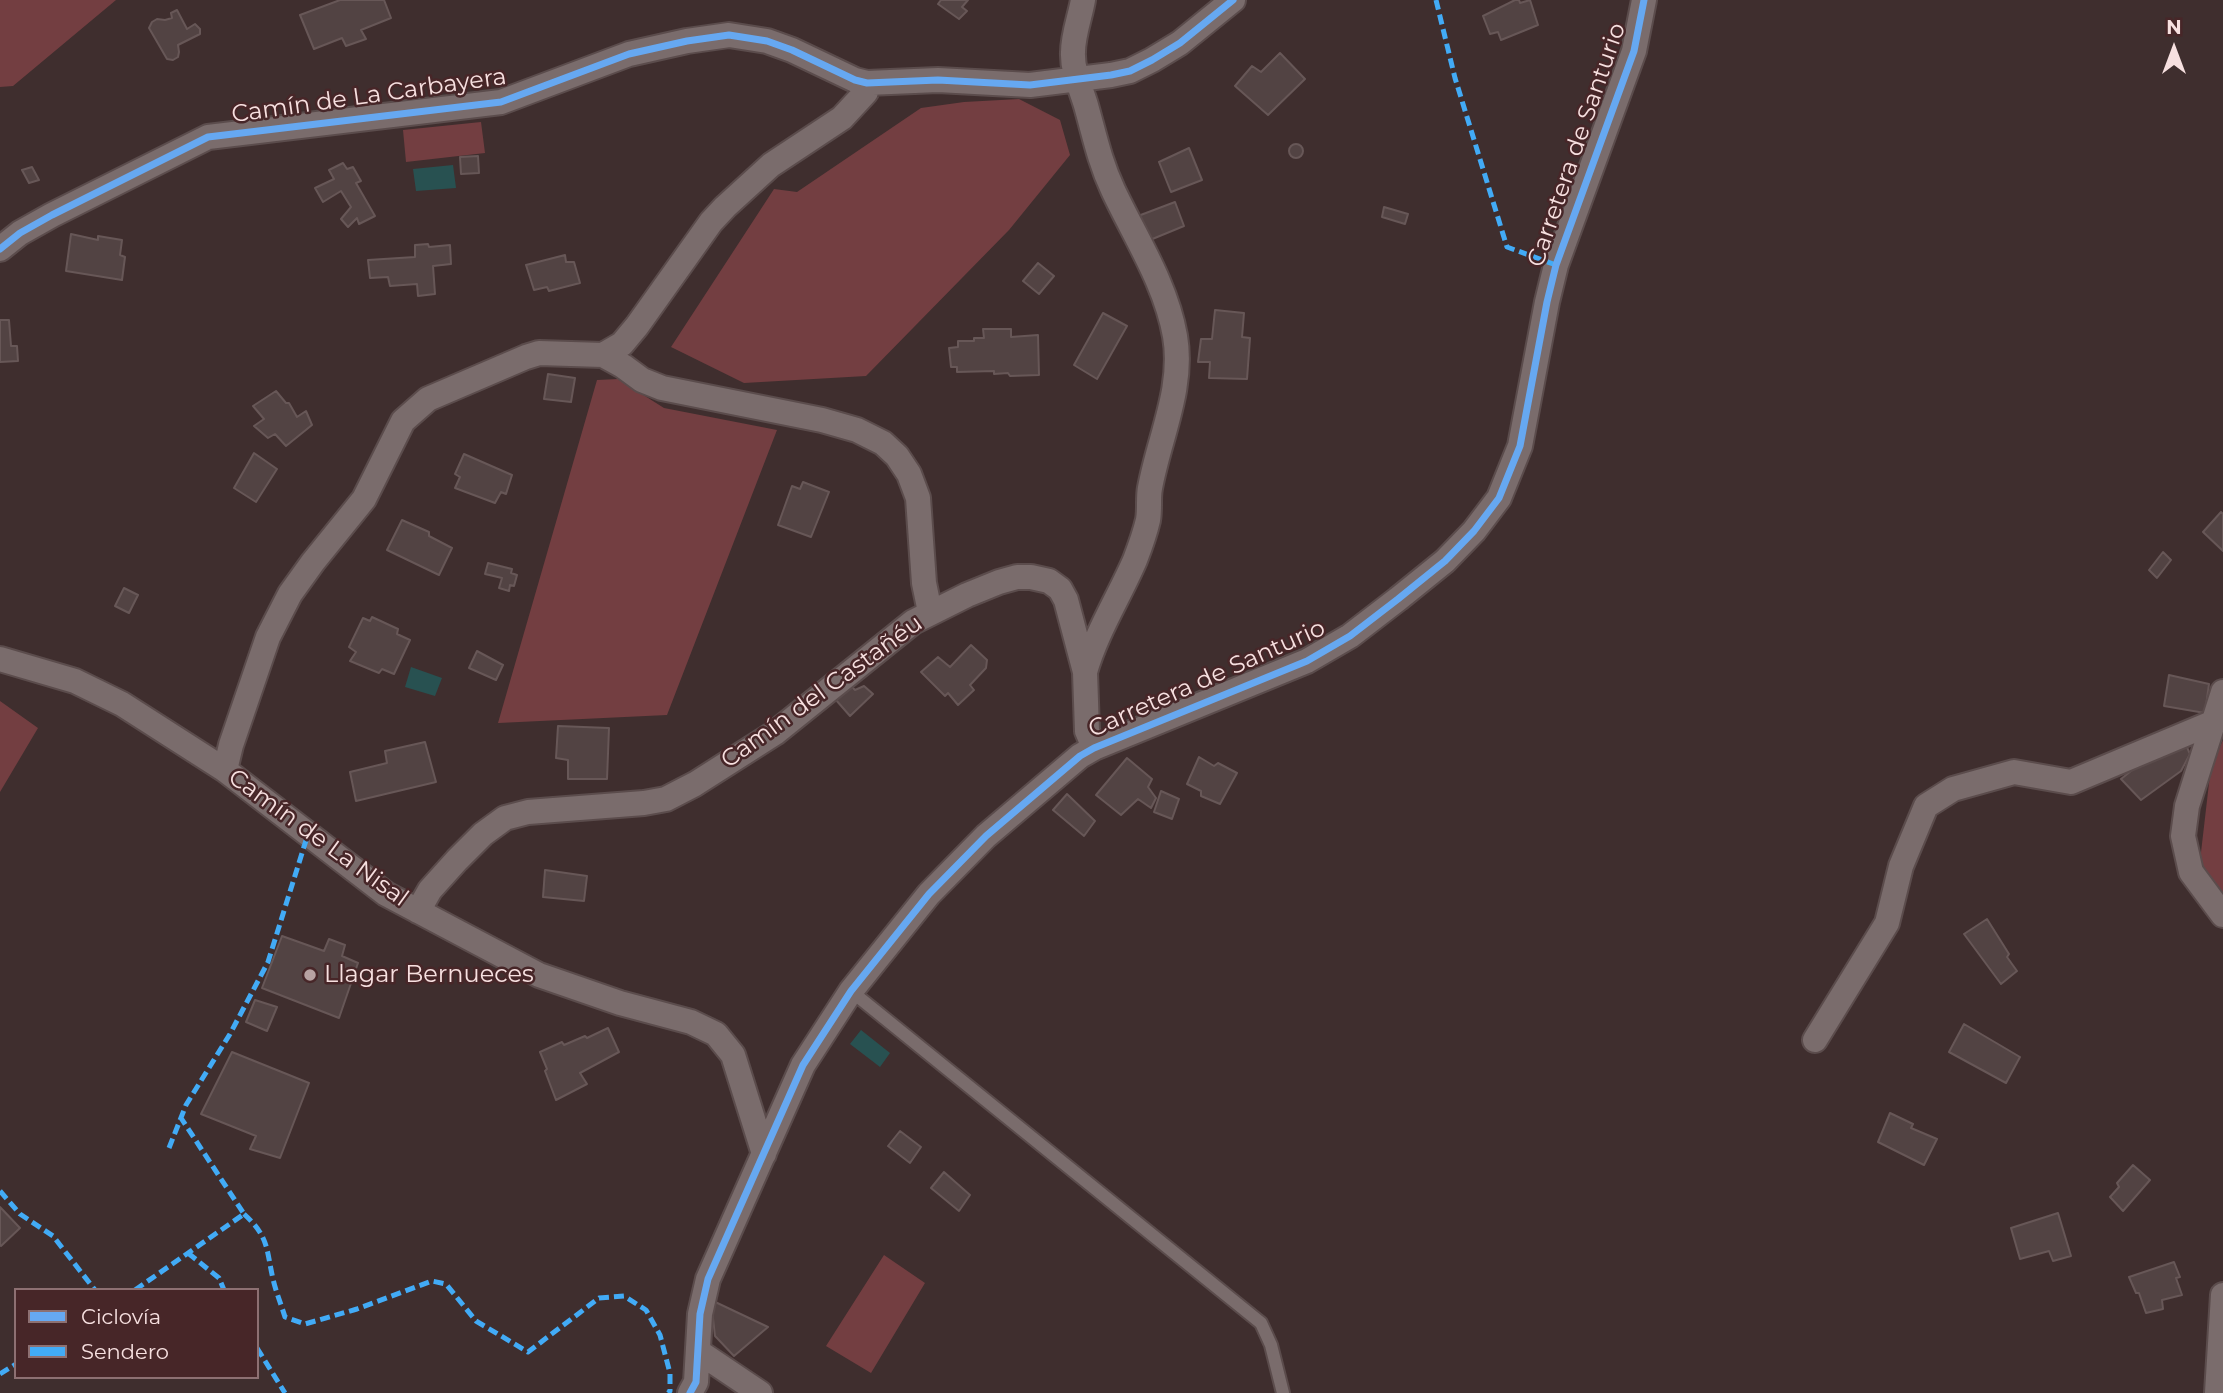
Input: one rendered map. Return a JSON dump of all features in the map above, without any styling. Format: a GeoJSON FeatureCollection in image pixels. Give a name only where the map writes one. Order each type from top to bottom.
{"type":"FeatureCollection","features":[{"type":"Feature","properties":{"kind":"street"},"geometry":{"type":"LineString","coordinates":[[1083,0],[1072,50],[1077,79],[1087,108],[1097,154],[1152,268],[1168,311],[1175,338],[1176,367],[1169,418],[1149,491],[1148,518],[1143,536],[1135,559],[1090,654],[1085,672]]}},
{"type":"Feature","properties":{"kind":"street","name":"Camín de La Carbayera"},"geometry":{"type":"LineString","coordinates":[[0,249],[20,233],[52,215],[208,137],[501,103],[629,54],[687,41],[729,36],[767,41],[867,83],[938,80],[1030,85],[1077,79],[1130,71],[1152,60],[1180,43],[1233,0]]}},
{"type":"Feature","properties":{"kind":"street","name":"Carretera de Santurio"},"geometry":{"type":"LineString","coordinates":[[690,1393],[696,1382],[700,1314],[708,1279],[803,1065],[851,991],[929,894],[986,836],[1080,756],[1307,661],[1350,636],[1444,561],[1474,531],[1499,498],[1520,446],[1556,265],[1634,51],[1644,0]]}},
{"type":"Feature","properties":{"kind":"street"},"geometry":{"type":"LineString","coordinates":[[603,355],[622,344],[637,326],[711,222],[725,207],[771,165],[842,118],[866,92],[867,83]]}},
{"type":"Feature","properties":{"kind":"street"},"geometry":{"type":"LineString","coordinates":[[225,770],[268,637],[290,594],[364,499],[402,421],[428,399],[539,353],[603,355],[642,380],[662,388],[822,421],[857,430],[883,443],[897,456],[909,474],[918,498],[925,592],[930,612]]}},
{"type":"Feature","properties":{"kind":"street","name":"Camín del Castañéu"},"geometry":{"type":"LineString","coordinates":[[418,911],[430,890],[457,860],[483,834],[505,818],[528,812],[666,799],[695,784],[775,733],[914,622],[930,612],[999,582],[1031,577],[1049,581],[1060,589],[1066,600],[1085,672],[1087,731],[1094,748]]}},
{"type":"Feature","properties":{"kind":"street","name":"Camín de La Nisal"},"geometry":{"type":"LineString","coordinates":[[0,659],[75,681],[110,698],[225,770],[386,894],[539,975],[620,1003],[691,1022],[716,1034],[733,1055],[764,1154]]}},
{"type":"Feature","properties":{"kind":"street"},"geometry":{"type":"LineString","coordinates":[[2223,692],[2187,806],[2183,836],[2191,872],[2223,915]]}},
{"type":"Feature","properties":{"kind":"street"},"geometry":{"type":"LineString","coordinates":[[1815,1040],[1887,923],[1901,866],[1926,806],[1953,789],[2014,772],[2071,782],[2214,722]]}},
{"type":"Feature","properties":{"kind":"street"},"geometry":{"type":"LineString","coordinates":[[2217,1393],[2223,1295]]}},
{"type":"Feature","properties":{"kind":"street"},"geometry":{"type":"LineString","coordinates":[[699,1352],[760,1393]]}},
{"type":"Feature","properties":{"kind":"lane"},"geometry":{"type":"LineString","coordinates":[[851,991],[1261,1322],[1271,1345],[1283,1393]]}},
{"type":"Feature","properties":{"kind":"shaded area"},"geometry":{"type":"Polygon","coordinates":[[[0,0],[116,0],[13,86],[0,87],[0,0]]]}},
{"type":"Feature","properties":{"kind":"shaded area"},"geometry":{"type":"Polygon","coordinates":[[[1019,99],[1060,120],[1070,155],[1009,230],[866,376],[744,383],[671,347],[774,189],[797,192],[921,108],[1019,99]]]}},
{"type":"Feature","properties":{"kind":"shaded area"},"geometry":{"type":"Polygon","coordinates":[[[481,122],[485,153],[406,162],[403,130],[481,122]]]}},
{"type":"Feature","properties":{"kind":"shaded area"},"geometry":{"type":"Polygon","coordinates":[[[618,379],[664,408],[777,430],[667,715],[498,723],[597,380],[618,379]]]}},
{"type":"Feature","properties":{"kind":"shaded area"},"geometry":{"type":"Polygon","coordinates":[[[0,701],[38,728],[0,792],[0,701]]]}},
{"type":"Feature","properties":{"kind":"shaded area"},"geometry":{"type":"Polygon","coordinates":[[[2223,740],[2223,906],[2200,861],[2211,766],[2223,740]]]}},
{"type":"Feature","properties":{"kind":"shaded area"},"geometry":{"type":"Polygon","coordinates":[[[884,1255],[925,1283],[871,1373],[826,1346],[884,1255]]]}},
{"type":"Feature","properties":{"kind":"water"},"geometry":{"type":"Polygon","coordinates":[[[453,165],[456,188],[416,191],[413,169],[453,165]]]}},
{"type":"Feature","properties":{"kind":"water"},"geometry":{"type":"Polygon","coordinates":[[[411,667],[442,678],[435,696],[405,687],[411,667]]]}},
{"type":"Feature","properties":{"kind":"water"},"geometry":{"type":"Polygon","coordinates":[[[861,1030],[890,1053],[880,1067],[850,1044],[861,1030]]]}},
{"type":"Feature","properties":{"kind":"building"},"geometry":{"type":"Polygon","coordinates":[[[340,0],[384,0],[391,18],[361,30],[366,39],[346,46],[342,38],[314,49],[300,15],[340,0]]]}},
{"type":"Feature","properties":{"kind":"building"},"geometry":{"type":"Polygon","coordinates":[[[941,0],[968,0],[962,7],[967,11],[959,19],[938,4],[941,0]]]}},
{"type":"Feature","properties":{"kind":"building"},"geometry":{"type":"Polygon","coordinates":[[[1515,0],[1520,3],[1530,0],[1538,25],[1501,40],[1498,32],[1490,34],[1483,16],[1515,0]]]}},
{"type":"Feature","properties":{"kind":"building"},"geometry":{"type":"Polygon","coordinates":[[[177,10],[187,29],[195,24],[200,29],[200,34],[178,45],[178,57],[173,60],[167,59],[149,28],[157,19],[172,18],[171,13],[177,10]]]}},
{"type":"Feature","properties":{"kind":"building"},"geometry":{"type":"Polygon","coordinates":[[[1280,53],[1305,79],[1268,115],[1235,86],[1252,66],[1261,72],[1280,53]]]}},
{"type":"Feature","properties":{"kind":"building"},"geometry":{"type":"Polygon","coordinates":[[[1296,144],[1301,146],[1301,156],[1296,158],[1291,156],[1289,151],[1291,146],[1296,144]]]}},
{"type":"Feature","properties":{"kind":"building"},"geometry":{"type":"Polygon","coordinates":[[[1189,148],[1202,180],[1171,192],[1159,162],[1189,148]]]}},
{"type":"Feature","properties":{"kind":"building"},"geometry":{"type":"Polygon","coordinates":[[[478,156],[479,173],[461,174],[460,157],[478,156]]]}},
{"type":"Feature","properties":{"kind":"building"},"geometry":{"type":"Polygon","coordinates":[[[343,163],[347,169],[353,167],[361,181],[356,183],[375,216],[359,224],[357,218],[348,227],[341,219],[351,207],[341,191],[323,202],[315,188],[334,179],[329,170],[343,163]]]}},
{"type":"Feature","properties":{"kind":"building"},"geometry":{"type":"Polygon","coordinates":[[[32,167],[39,180],[29,183],[22,170],[32,167]]]}},
{"type":"Feature","properties":{"kind":"building"},"geometry":{"type":"Polygon","coordinates":[[[1175,202],[1184,226],[1150,240],[1138,216],[1175,202]]]}},
{"type":"Feature","properties":{"kind":"building"},"geometry":{"type":"Polygon","coordinates":[[[1384,207],[1408,214],[1405,224],[1382,217],[1384,207]]]}},
{"type":"Feature","properties":{"kind":"building"},"geometry":{"type":"Polygon","coordinates":[[[71,234],[98,240],[98,236],[122,240],[120,255],[125,257],[122,280],[66,271],[71,234]]]}},
{"type":"Feature","properties":{"kind":"building"},"geometry":{"type":"Polygon","coordinates":[[[428,244],[429,247],[450,245],[451,264],[433,266],[435,294],[418,296],[417,284],[390,286],[388,277],[370,278],[368,260],[415,257],[415,245],[428,244]]]}},
{"type":"Feature","properties":{"kind":"building"},"geometry":{"type":"Polygon","coordinates":[[[565,255],[566,262],[574,262],[580,283],[549,291],[547,287],[534,290],[526,265],[565,255]]]}},
{"type":"Feature","properties":{"kind":"building"},"geometry":{"type":"Polygon","coordinates":[[[1038,263],[1054,276],[1039,294],[1023,281],[1038,263]]]}},
{"type":"Feature","properties":{"kind":"building"},"geometry":{"type":"Polygon","coordinates":[[[1215,310],[1244,313],[1242,337],[1250,338],[1247,379],[1209,378],[1210,362],[1198,362],[1201,339],[1212,339],[1215,310]]]}},
{"type":"Feature","properties":{"kind":"building"},"geometry":{"type":"Polygon","coordinates":[[[1103,313],[1127,326],[1097,379],[1074,365],[1103,313]]]}},
{"type":"Feature","properties":{"kind":"building"},"geometry":{"type":"Polygon","coordinates":[[[0,320],[9,320],[11,346],[17,346],[18,361],[0,362],[0,320]]]}},
{"type":"Feature","properties":{"kind":"building"},"geometry":{"type":"Polygon","coordinates":[[[983,329],[1011,329],[1011,337],[1038,335],[1039,375],[1010,376],[1008,373],[994,374],[994,371],[957,372],[957,367],[951,367],[949,348],[958,347],[958,341],[984,338],[983,329]]]}},
{"type":"Feature","properties":{"kind":"building"},"geometry":{"type":"Polygon","coordinates":[[[548,374],[575,378],[571,402],[544,399],[548,374]]]}},
{"type":"Feature","properties":{"kind":"building"},"geometry":{"type":"Polygon","coordinates":[[[276,391],[289,403],[297,417],[306,411],[312,425],[286,446],[275,434],[268,438],[254,426],[264,419],[253,406],[276,391]]]}},
{"type":"Feature","properties":{"kind":"building"},"geometry":{"type":"Polygon","coordinates":[[[254,453],[277,469],[256,502],[234,488],[254,453]]]}},
{"type":"Feature","properties":{"kind":"building"},"geometry":{"type":"Polygon","coordinates":[[[464,454],[512,475],[506,494],[501,492],[495,503],[455,488],[460,477],[455,474],[464,454]]]}},
{"type":"Feature","properties":{"kind":"building"},"geometry":{"type":"Polygon","coordinates":[[[803,482],[829,492],[811,537],[778,525],[792,486],[800,489],[803,482]]]}},
{"type":"Feature","properties":{"kind":"building"},"geometry":{"type":"Polygon","coordinates":[[[2221,512],[2223,514],[2223,551],[2203,532],[2221,512]]]}},
{"type":"Feature","properties":{"kind":"building"},"geometry":{"type":"Polygon","coordinates":[[[402,520],[429,532],[429,536],[452,548],[439,575],[387,550],[402,520]]]}},
{"type":"Feature","properties":{"kind":"building"},"geometry":{"type":"Polygon","coordinates":[[[2163,552],[2171,560],[2157,578],[2149,570],[2163,552]]]}},
{"type":"Feature","properties":{"kind":"building"},"geometry":{"type":"Polygon","coordinates":[[[488,563],[512,569],[511,573],[517,575],[514,586],[510,585],[509,591],[499,588],[502,578],[485,574],[488,563]]]}},
{"type":"Feature","properties":{"kind":"building"},"geometry":{"type":"Polygon","coordinates":[[[124,588],[138,595],[129,613],[115,606],[124,588]]]}},
{"type":"Feature","properties":{"kind":"building"},"geometry":{"type":"Polygon","coordinates":[[[372,617],[398,629],[397,634],[410,640],[394,674],[382,669],[379,673],[350,661],[356,652],[349,647],[363,618],[370,621],[372,617]]]}},
{"type":"Feature","properties":{"kind":"building"},"geometry":{"type":"Polygon","coordinates":[[[971,645],[987,660],[986,668],[970,685],[974,690],[958,705],[948,693],[945,696],[921,672],[938,657],[950,667],[971,645]]]}},
{"type":"Feature","properties":{"kind":"building"},"geometry":{"type":"Polygon","coordinates":[[[477,651],[503,665],[496,680],[469,668],[477,651]]]}},
{"type":"Feature","properties":{"kind":"building"},"geometry":{"type":"Polygon","coordinates":[[[2169,675],[2209,684],[2205,713],[2164,706],[2169,675]]]}},
{"type":"Feature","properties":{"kind":"building"},"geometry":{"type":"Polygon","coordinates":[[[850,685],[855,690],[864,686],[873,694],[850,716],[836,700],[850,685]]]}},
{"type":"Feature","properties":{"kind":"building"},"geometry":{"type":"Polygon","coordinates":[[[558,726],[609,728],[607,779],[568,779],[568,760],[556,758],[558,726]]]}},
{"type":"Feature","properties":{"kind":"building"},"geometry":{"type":"Polygon","coordinates":[[[425,742],[436,782],[356,801],[350,772],[387,763],[385,751],[425,742]]]}},
{"type":"Feature","properties":{"kind":"building"},"geometry":{"type":"Polygon","coordinates":[[[2185,743],[2190,754],[2181,771],[2141,800],[2121,779],[2146,759],[2185,743]]]}},
{"type":"Feature","properties":{"kind":"building"},"geometry":{"type":"Polygon","coordinates":[[[1199,757],[1214,766],[1218,763],[1237,773],[1220,804],[1201,796],[1201,791],[1187,784],[1199,757]]]}},
{"type":"Feature","properties":{"kind":"building"},"geometry":{"type":"Polygon","coordinates":[[[1127,758],[1152,779],[1148,787],[1156,798],[1151,808],[1138,799],[1121,815],[1096,795],[1127,758]]]}},
{"type":"Feature","properties":{"kind":"building"},"geometry":{"type":"Polygon","coordinates":[[[1161,791],[1179,799],[1172,819],[1154,812],[1161,791]]]}},
{"type":"Feature","properties":{"kind":"building"},"geometry":{"type":"Polygon","coordinates":[[[1067,794],[1095,821],[1084,836],[1053,810],[1067,794]]]}},
{"type":"Feature","properties":{"kind":"building"},"geometry":{"type":"Polygon","coordinates":[[[545,870],[587,876],[584,901],[543,897],[545,870]]]}},
{"type":"Feature","properties":{"kind":"building"},"geometry":{"type":"Polygon","coordinates":[[[1987,919],[2017,971],[2001,984],[1964,934],[1987,919]]]}},
{"type":"Feature","properties":{"kind":"building","name":"Llagar Bernueces"},"geometry":{"type":"Polygon","coordinates":[[[282,936],[324,951],[329,939],[345,945],[342,956],[358,963],[339,1018],[262,988],[282,936]]]}},
{"type":"Feature","properties":{"kind":"building"},"geometry":{"type":"Polygon","coordinates":[[[255,1000],[277,1007],[267,1031],[246,1022],[255,1000]]]}},
{"type":"Feature","properties":{"kind":"building"},"geometry":{"type":"Polygon","coordinates":[[[1964,1024],[2020,1057],[2006,1083],[1949,1052],[1964,1024]]]}},
{"type":"Feature","properties":{"kind":"building"},"geometry":{"type":"Polygon","coordinates":[[[608,1028],[619,1052],[580,1073],[587,1084],[556,1100],[540,1052],[562,1042],[564,1045],[585,1036],[587,1038],[608,1028]]]}},
{"type":"Feature","properties":{"kind":"building"},"geometry":{"type":"Polygon","coordinates":[[[232,1052],[309,1083],[280,1158],[250,1149],[256,1136],[201,1114],[232,1052]]]}},
{"type":"Feature","properties":{"kind":"building"},"geometry":{"type":"Polygon","coordinates":[[[1890,1113],[1913,1124],[1911,1128],[1937,1139],[1924,1165],[1878,1142],[1890,1113]]]}},
{"type":"Feature","properties":{"kind":"building"},"geometry":{"type":"Polygon","coordinates":[[[900,1131],[921,1147],[910,1163],[888,1146],[900,1131]]]}},
{"type":"Feature","properties":{"kind":"building"},"geometry":{"type":"Polygon","coordinates":[[[2133,1165],[2150,1180],[2123,1211],[2110,1197],[2119,1187],[2117,1183],[2133,1165]]]}},
{"type":"Feature","properties":{"kind":"building"},"geometry":{"type":"Polygon","coordinates":[[[944,1172],[970,1195],[959,1211],[931,1188],[944,1172]]]}},
{"type":"Feature","properties":{"kind":"building"},"geometry":{"type":"Polygon","coordinates":[[[0,1207],[20,1228],[1,1246],[0,1245],[0,1207]]]}},
{"type":"Feature","properties":{"kind":"building"},"geometry":{"type":"Polygon","coordinates":[[[2058,1213],[2071,1256],[2053,1261],[2049,1251],[2020,1259],[2011,1228],[2058,1213]]]}},
{"type":"Feature","properties":{"kind":"building"},"geometry":{"type":"Polygon","coordinates":[[[2174,1262],[2180,1277],[2176,1278],[2182,1295],[2162,1300],[2163,1309],[2146,1313],[2139,1293],[2136,1293],[2129,1277],[2174,1262]]]}},
{"type":"Feature","properties":{"kind":"building"},"geometry":{"type":"Polygon","coordinates":[[[711,1300],[768,1327],[734,1356],[715,1336],[711,1300]]]}},
{"type":"Feature","properties":{"kind":"marked path"},"geometry":{"type":"LineString","coordinates":[[1436,0],[1455,78],[1507,247],[1556,265]]}},
{"type":"Feature","properties":{"kind":"marked path"},"geometry":{"type":"LineString","coordinates":[[169,1148],[186,1105],[230,1034],[268,962],[308,834]]}},
{"type":"Feature","properties":{"kind":"marked path"},"geometry":{"type":"LineString","coordinates":[[138,1288],[244,1214],[181,1118]]}},
{"type":"Feature","properties":{"kind":"marked path"},"geometry":{"type":"LineString","coordinates":[[0,1191],[20,1214],[53,1236],[93,1288]]}},
{"type":"Feature","properties":{"kind":"marked path"},"geometry":{"type":"LineString","coordinates":[[244,1214],[262,1236],[285,1317],[305,1324],[357,1309],[432,1281],[446,1284],[476,1321],[528,1352],[599,1298],[624,1296],[646,1310],[660,1335],[670,1373],[668,1393]]}},
{"type":"Feature","properties":{"kind":"marked path"},"geometry":{"type":"LineString","coordinates":[[188,1253],[219,1278],[223,1288]]}},
{"type":"Feature","properties":{"kind":"marked path"},"geometry":{"type":"LineString","coordinates":[[259,1351],[285,1393]]}},
{"type":"Feature","properties":{"kind":"marked path"},"geometry":{"type":"LineString","coordinates":[[0,1374],[14,1365]]}},
{"type":"Feature","properties":{"kind":"cycle path"},"geometry":{"type":"LineString","coordinates":[[0,249],[20,233],[52,215],[208,137],[501,102],[629,54],[729,35],[767,41],[867,83],[938,80],[1030,85],[1111,75],[1130,71],[1180,43],[1233,0]]}},
{"type":"Feature","properties":{"kind":"cycle path"},"geometry":{"type":"LineString","coordinates":[[690,1393],[696,1382],[700,1314],[708,1279],[803,1065],[851,991],[929,894],[986,836],[1080,756],[1307,661],[1350,636],[1445,561],[1474,531],[1499,498],[1520,446],[1556,265],[1634,51],[1644,0]]}},
{"type":"Feature","properties":{"kind":"place","name":"Llagar Bernueces"},"geometry":{"type":"Point","coordinates":[310,975]}}]}
